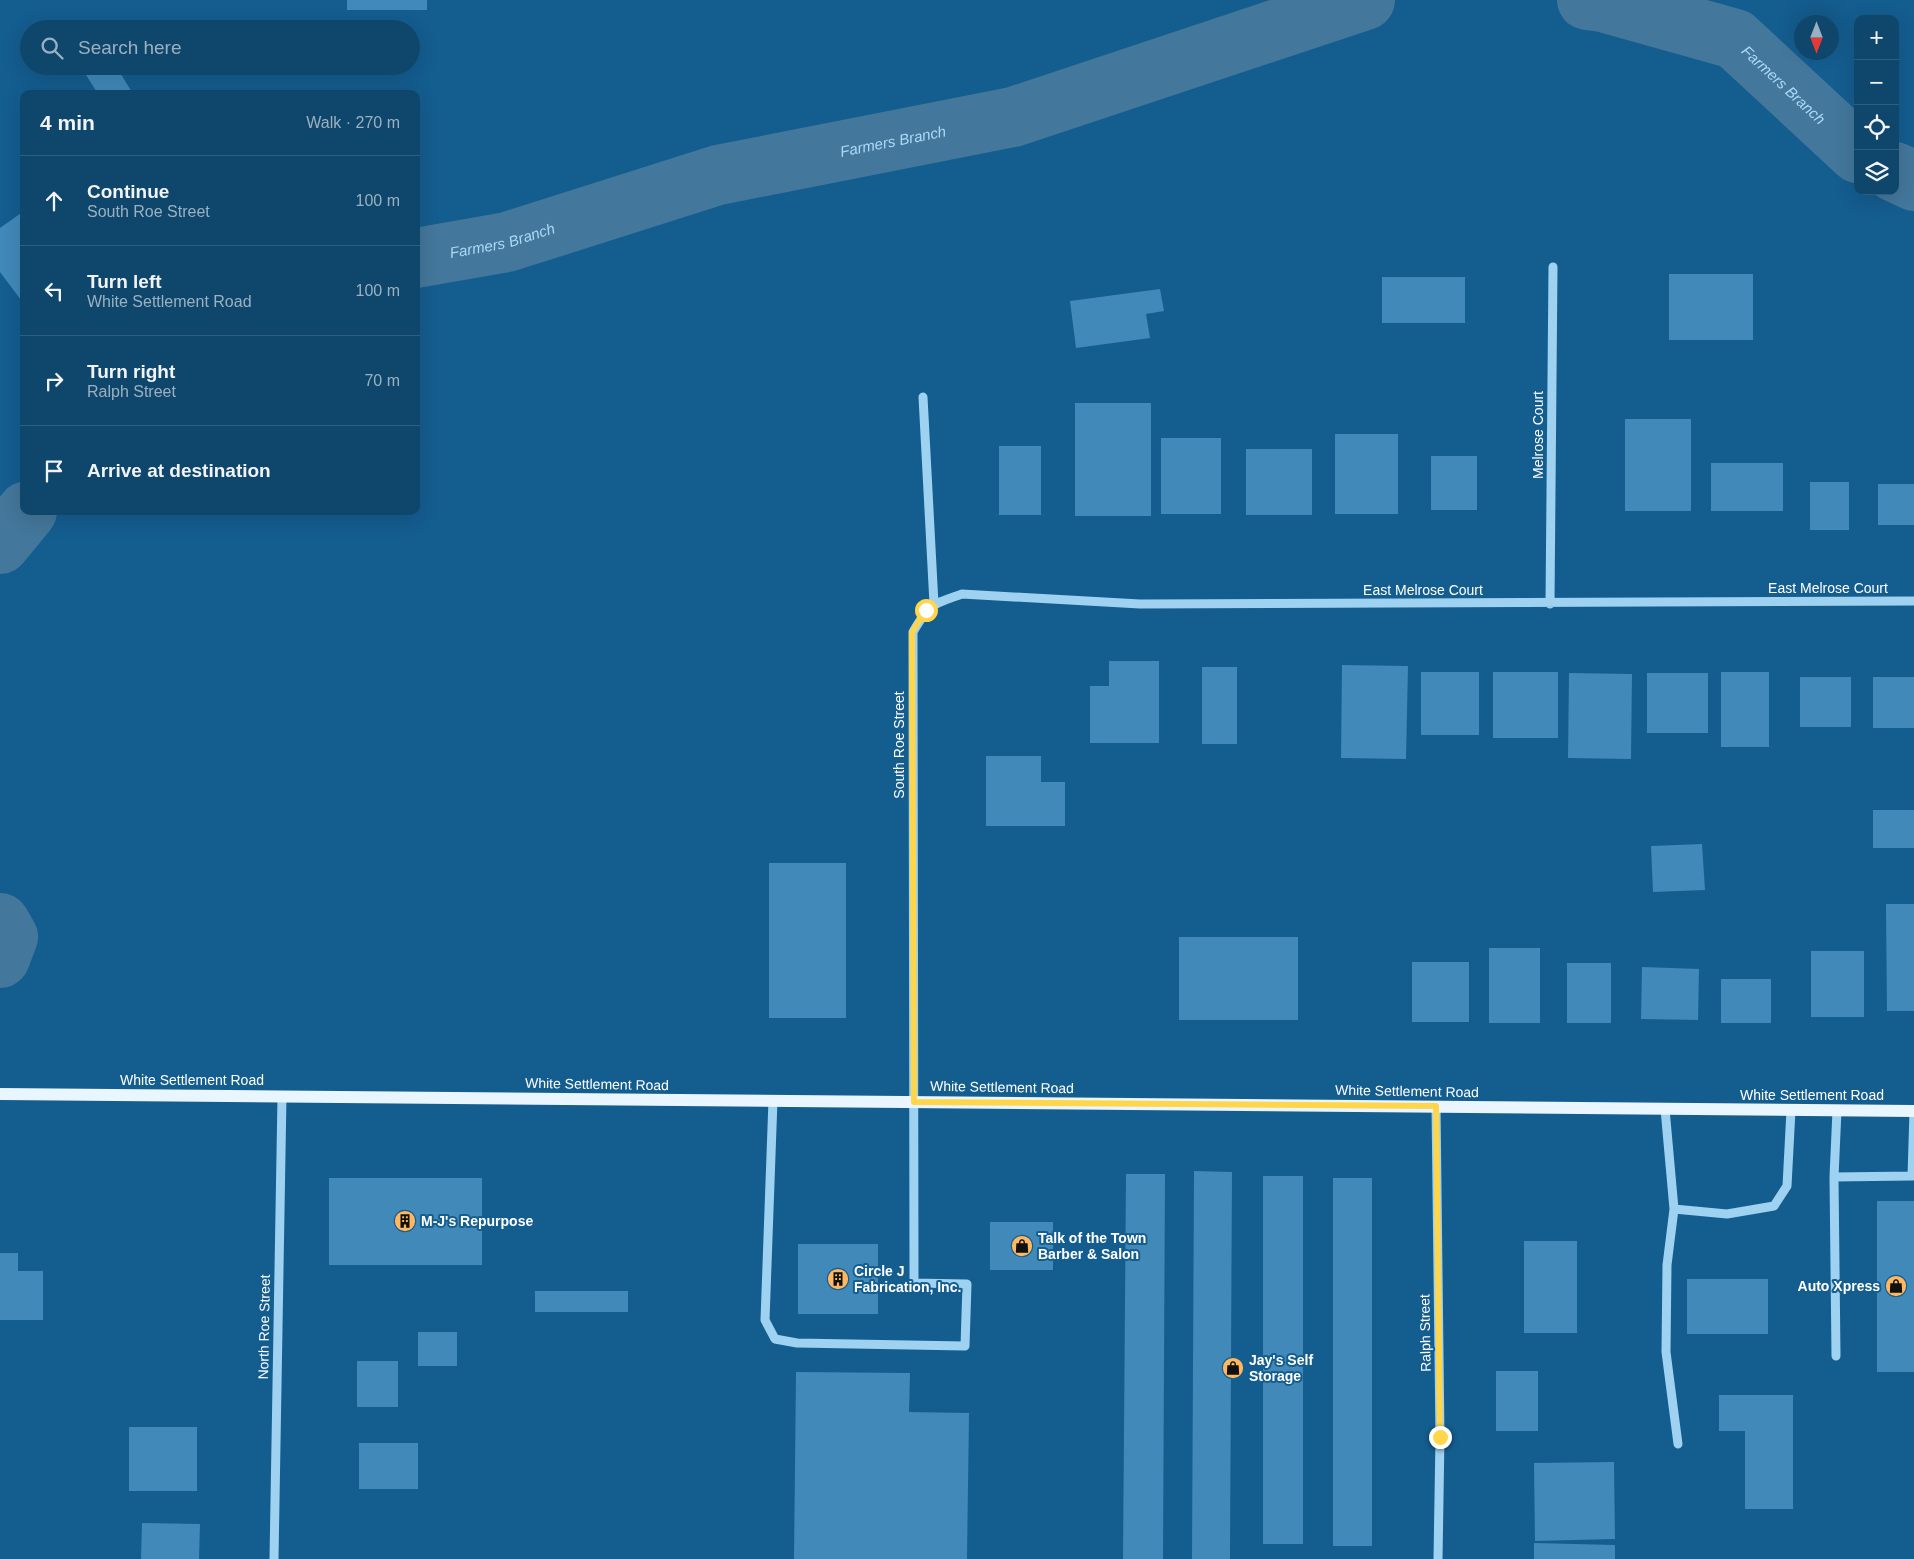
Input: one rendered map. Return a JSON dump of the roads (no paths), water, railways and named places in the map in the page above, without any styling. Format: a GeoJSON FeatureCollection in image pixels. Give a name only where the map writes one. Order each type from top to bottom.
{"type":"FeatureCollection","features":[{"type":"Feature","properties":{"kind":"main road","name":"White Settlement Road"},"geometry":{"type":"LineString","coordinates":[[0,1094],[1914,1111]]}},
{"type":"Feature","properties":{"kind":"street","name":"Melrose Court"},"geometry":{"type":"LineString","coordinates":[[1550,604],[1553,267]]}},
{"type":"Feature","properties":{"kind":"street"},"geometry":{"type":"LineString","coordinates":[[923,398],[934,604]]}},
{"type":"Feature","properties":{"kind":"street","name":"East Melrose Court"},"geometry":{"type":"LineString","coordinates":[[934,604],[962,594],[1140,604],[1550,604],[1914,601]]}},
{"type":"Feature","properties":{"kind":"street","name":"South Roe Street"},"geometry":{"type":"LineString","coordinates":[[773,1100],[765,1320],[775,1339],[797,1343],[965,1346],[967,1284],[914,1283],[912,632],[926,610],[934,604]]}},
{"type":"Feature","properties":{"kind":"street","name":"North Roe Street"},"geometry":{"type":"LineString","coordinates":[[274,1559],[282,1096]]}},
{"type":"Feature","properties":{"kind":"street","name":"Ralph Street"},"geometry":{"type":"LineString","coordinates":[[1436,1106],[1440,1437],[1438,1559]]}},
{"type":"Feature","properties":{"kind":"street"},"geometry":{"type":"LineString","coordinates":[[1664,1109],[1674,1209],[1667,1265],[1666,1352],[1678,1444]]}},
{"type":"Feature","properties":{"kind":"street"},"geometry":{"type":"LineString","coordinates":[[1674,1209],[1727,1214],[1774,1206],[1787,1186],[1791,1110]]}},
{"type":"Feature","properties":{"kind":"street"},"geometry":{"type":"LineString","coordinates":[[1836,1356],[1834,1177],[1837,1110]]}},
{"type":"Feature","properties":{"kind":"street"},"geometry":{"type":"LineString","coordinates":[[1834,1177],[1912,1176],[1914,1111]]}},
{"type":"Feature","properties":{"kind":"waterway","name":"Farmers Branch"},"geometry":{"type":"LineString","coordinates":[[420,257],[507,242],[718,175],[1013,117],[1365,0]]}},
{"type":"Feature","properties":{"kind":"waterway","name":"Farmers Branch"},"geometry":{"type":"LineString","coordinates":[[1587,0],[1603,2],[1735,39],[1855,150]]}},
{"type":"Feature","properties":{"kind":"waterway","name":"Farmers Branch"},"geometry":{"type":"LineString","coordinates":[[1899,174],[1914,181]]}},
{"type":"Feature","properties":{"kind":"waterway","name":"Farmers Branch"},"geometry":{"type":"LineString","coordinates":[[0,544],[24,515]]}},
{"type":"Feature","properties":{"kind":"waterway","name":"Farmers Branch"},"geometry":{"type":"LineString","coordinates":[[0,923],[8,937],[0,958]]}},
{"type":"Feature","properties":{"kind":"place","name":"M-J's Repurpose"},"geometry":{"type":"Point","coordinates":[405,1221]}},
{"type":"Feature","properties":{"kind":"place","name":"Talk of the Town Barber & Salon"},"geometry":{"type":"Point","coordinates":[1022,1246]}},
{"type":"Feature","properties":{"kind":"place","name":"Circle J Fabrication, Inc."},"geometry":{"type":"Point","coordinates":[838,1279]}},
{"type":"Feature","properties":{"kind":"place","name":"Auto Xpress"},"geometry":{"type":"Point","coordinates":[1896,1286]}},
{"type":"Feature","properties":{"kind":"place","name":"Jay's Self Storage"},"geometry":{"type":"Point","coordinates":[1233,1368]}}]}
